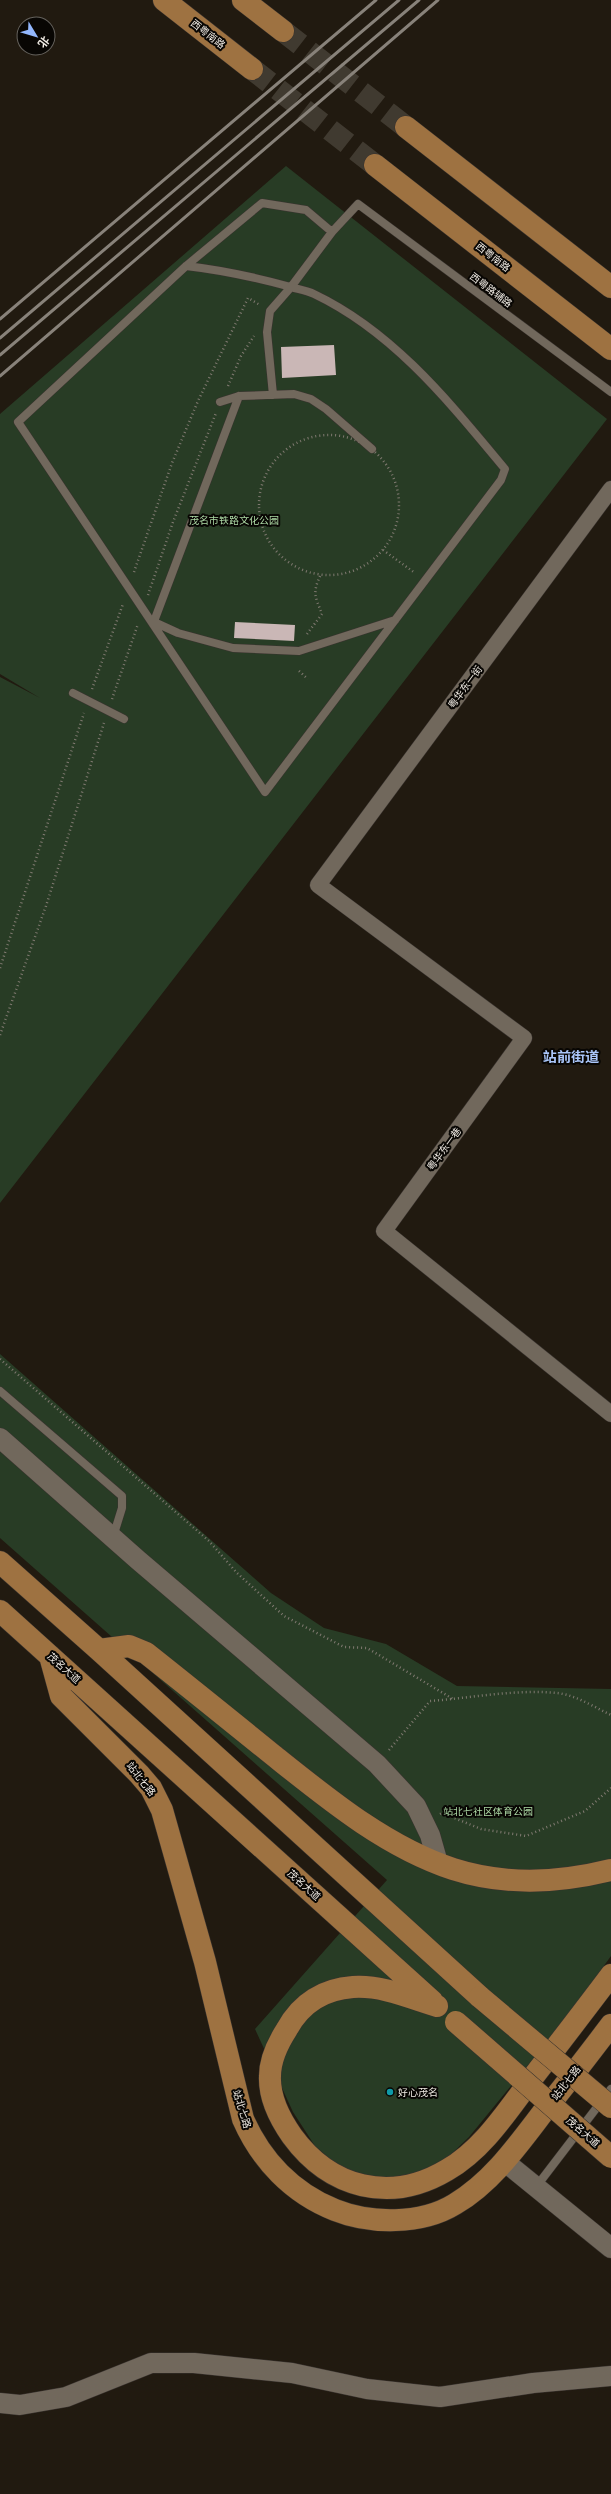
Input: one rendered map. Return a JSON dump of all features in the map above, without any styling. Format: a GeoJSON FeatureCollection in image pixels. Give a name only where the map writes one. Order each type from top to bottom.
{"type":"FeatureCollection","features":[{"type":"Feature","properties":{"kind":"main road","name":"西粤南路"},"geometry":{"type":"LineString","coordinates":[[164,0],[252,69]]}},
{"type":"Feature","properties":{"kind":"main road"},"geometry":{"type":"LineString","coordinates":[[243,0],[283,31]]}},
{"type":"Feature","properties":{"kind":"main road"},"geometry":{"type":"LineString","coordinates":[[406,127],[611,287]]}},
{"type":"Feature","properties":{"kind":"main road","name":"西粤南路"},"geometry":{"type":"LineString","coordinates":[[376,165],[611,349]]}},
{"type":"Feature","properties":{"kind":"main road"},"geometry":{"type":"LineString","coordinates":[[0,1562],[100,1650],[480,1997],[611,2107]]}},
{"type":"Feature","properties":{"kind":"main road","name":"茂名大道"},"geometry":{"type":"LineString","coordinates":[[0,1611],[438,2006],[611,2157]]}},
{"type":"Feature","properties":{"kind":"main road"},"geometry":{"type":"LineString","coordinates":[[100,1650],[129,1646],[146,1652],[319,1792],[401,1846],[438,1863],[454,1869],[492,1878],[536,1882],[576,1879],[611,1870]]}},
{"type":"Feature","properties":{"kind":"main road","name":"站北七路"},"geometry":{"type":"LineString","coordinates":[[50,1656],[61,1696],[139,1774],[151,1788],[162,1810],[205,1962],[243,2119],[252,2139],[264,2158],[298,2190],[320,2204],[344,2214],[404,2220],[419,2218],[454,2205],[474,2191],[504,2161],[611,2025]]}},
{"type":"Feature","properties":{"kind":"main road"},"geometry":{"type":"LineString","coordinates":[[438,2006],[380,1989],[356,1987],[325,1993],[302,2008],[294,2016],[276,2049],[271,2064],[271,2092],[284,2125],[296,2142],[308,2155],[331,2173],[364,2186],[400,2188],[433,2178],[462,2160],[497,2124],[611,1975]]}},
{"type":"Feature","properties":{"kind":"street","name":"粤华东一街"},"geometry":{"type":"LineString","coordinates":[[318,885],[611,489]]}},
{"type":"Feature","properties":{"kind":"street","name":"粤华东一巷"},"geometry":{"type":"LineString","coordinates":[[318,885],[524,1038],[384,1231],[611,1414]]}},
{"type":"Feature","properties":{"kind":"street"},"geometry":{"type":"LineString","coordinates":[[0,1438],[113,1538],[377,1764],[416,1806],[425,1823],[438,1863]]}},
{"type":"Feature","properties":{"kind":"street"},"geometry":{"type":"LineString","coordinates":[[504,2161],[611,2248]]}},
{"type":"Feature","properties":{"kind":"street"},"geometry":{"type":"LineString","coordinates":[[0,2404],[20,2405],[66,2397],[151,2363],[194,2363],[292,2373],[367,2389],[440,2397],[533,2383],[611,2376]]}},
{"type":"Feature","properties":{"kind":"lane"},"geometry":{"type":"LineString","coordinates":[[186,266],[252,276],[291,287],[312,293],[335,306],[392,344],[437,390],[505,469],[502,480],[265,792],[18,422],[186,266],[262,203],[306,210],[332,232],[291,287],[270,311],[267,332],[274,395]]}},
{"type":"Feature","properties":{"kind":"lane","name":"西粤路辅路"},"geometry":{"type":"LineString","coordinates":[[332,232],[358,204],[611,392]]}},
{"type":"Feature","properties":{"kind":"lane"},"geometry":{"type":"LineString","coordinates":[[220,402],[240,396],[294,394],[311,399],[326,409],[372,449]]}},
{"type":"Feature","properties":{"kind":"lane"},"geometry":{"type":"LineString","coordinates":[[153,623],[240,396]]}},
{"type":"Feature","properties":{"kind":"lane"},"geometry":{"type":"LineString","coordinates":[[153,623],[178,633],[233,648],[298,651],[395,620]]}},
{"type":"Feature","properties":{"kind":"lane"},"geometry":{"type":"LineString","coordinates":[[73,693],[124,719]]}},
{"type":"Feature","properties":{"kind":"lane"},"geometry":{"type":"LineString","coordinates":[[0,1391],[122,1496],[122,1508],[113,1538]]}},
{"type":"Feature","properties":{"kind":"lane"},"geometry":{"type":"LineString","coordinates":[[536,2187],[611,2089]]}},
{"type":"Feature","properties":{"kind":"path"},"geometry":{"type":"LineString","coordinates":[[0,968],[88,700],[129,588],[172,463],[198,401],[248,298],[270,311]]}},
{"type":"Feature","properties":{"kind":"path"},"geometry":{"type":"LineString","coordinates":[[313,436],[344,436],[372,449],[386,462],[395,478],[399,497],[399,515],[393,533],[383,550],[370,562],[355,570],[338,574],[321,574],[304,570],[289,562],[276,551],[267,537],[261,520],[259,504],[263,482],[272,464],[286,449],[313,436]]}},
{"type":"Feature","properties":{"kind":"path"},"geometry":{"type":"LineString","coordinates":[[383,550],[426,580]]}},
{"type":"Feature","properties":{"kind":"path"},"geometry":{"type":"LineString","coordinates":[[298,651],[309,629],[322,614],[315,597],[314,587],[321,574]]}},
{"type":"Feature","properties":{"kind":"path"},"geometry":{"type":"LineString","coordinates":[[0,1035],[46,906],[108,711],[143,610]]}},
{"type":"Feature","properties":{"kind":"path"},"geometry":{"type":"LineString","coordinates":[[300,671],[308,680]]}},
{"type":"Feature","properties":{"kind":"path"},"geometry":{"type":"LineString","coordinates":[[0,1359],[209,1540],[237,1573],[284,1616],[344,1647],[367,1648],[453,1699]]}},
{"type":"Feature","properties":{"kind":"path"},"geometry":{"type":"LineString","coordinates":[[377,1764],[425,1705],[430,1701],[504,1694],[557,1693],[584,1701],[611,1715]]}},
{"type":"Feature","properties":{"kind":"path"},"geometry":{"type":"LineString","coordinates":[[425,1823],[442,1813],[481,1829],[526,1836],[585,1811],[611,1788]]}},
{"type":"Feature","properties":{"kind":"green space","name":"茂名市铁路文化公园"},"geometry":{"type":"Polygon","coordinates":[[[286,166],[607,419],[0,1203],[0,677],[40,698],[0,674],[0,414],[286,166]]]}},
{"type":"Feature","properties":{"kind":"green space","name":"站北七社区体育公园"},"geometry":{"type":"Polygon","coordinates":[[[0,1354],[271,1593],[324,1628],[386,1644],[457,1686],[611,1689],[611,1956],[561,2025],[469,2137],[441,2164],[408,2179],[369,2181],[342,2169],[315,2146],[293,2112],[255,2029],[387,1880],[0,1538],[0,1354]]]}},
{"type":"Feature","properties":{"kind":"building"},"geometry":{"type":"Polygon","coordinates":[[[334,345],[336,375],[282,378],[281,347],[334,345]]]}},
{"type":"Feature","properties":{"kind":"building"},"geometry":{"type":"Polygon","coordinates":[[[235,622],[295,625],[294,641],[234,638],[235,622]]]}},
{"type":"Feature","properties":{"kind":"tunnel"},"geometry":{"type":"LineString","coordinates":[[283,31],[406,127]]}},
{"type":"Feature","properties":{"kind":"tunnel"},"geometry":{"type":"LineString","coordinates":[[252,69],[375,165]]}},
{"type":"Feature","properties":{"kind":"railway"},"geometry":{"type":"LineString","coordinates":[[0,319],[376,0]]}},
{"type":"Feature","properties":{"kind":"railway"},"geometry":{"type":"LineString","coordinates":[[0,338],[399,0]]}},
{"type":"Feature","properties":{"kind":"railway"},"geometry":{"type":"LineString","coordinates":[[0,355],[419,0]]}},
{"type":"Feature","properties":{"kind":"railway"},"geometry":{"type":"LineString","coordinates":[[0,376],[438,0]]}},
{"type":"Feature","properties":{"kind":"place","name":"好心茂名"},"geometry":{"type":"Point","coordinates":[390,2092]}},
{"type":"Feature","properties":{"kind":"district","name":"站前街道"},"geometry":{"type":"Point","coordinates":[571,1057]}}]}
